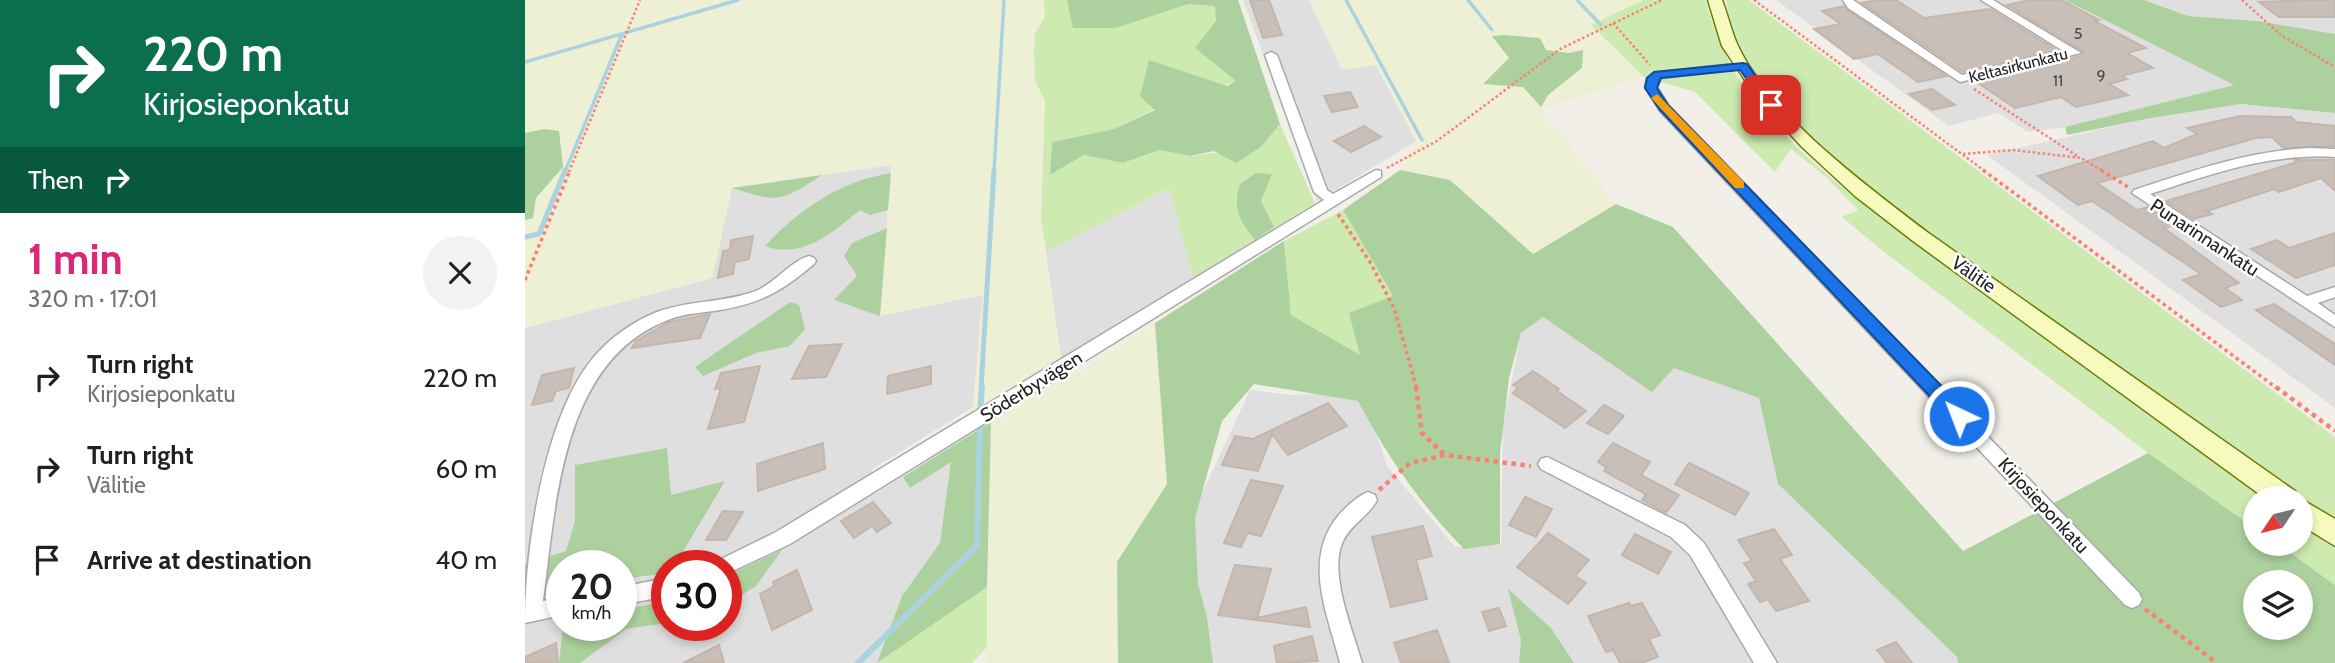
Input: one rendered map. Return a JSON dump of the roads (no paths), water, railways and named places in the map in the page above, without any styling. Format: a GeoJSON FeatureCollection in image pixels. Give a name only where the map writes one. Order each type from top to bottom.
{"type":"FeatureCollection","features":[{"type":"Feature","properties":{"kind":"main road","name":"Välitie"},"geometry":{"type":"LineString","coordinates":[[1715,0],[1716,13],[1743,66],[1761,92],[1798,134],[1886,210],[2268,486]]}},
{"type":"Feature","properties":{"kind":"main road"},"geometry":{"type":"LineString","coordinates":[[2313,518],[2335,534]]}},
{"type":"Feature","properties":{"kind":"street","name":"Keltasirkunkatu"},"geometry":{"type":"LineString","coordinates":[[1848,0],[1852,6],[1961,79],[2075,53],[1986,0]]}},
{"type":"Feature","properties":{"kind":"street"},"geometry":{"type":"LineString","coordinates":[[1271,55],[1321,192],[1330,202]]}},
{"type":"Feature","properties":{"kind":"street","name":"Kirjosieponkatu"},"geometry":{"type":"LineString","coordinates":[[1743,66],[1658,75],[1653,78],[1651,88],[1664,108],[2132,599]]}},
{"type":"Feature","properties":{"kind":"street","name":"Punarinnankatu"},"geometry":{"type":"LineString","coordinates":[[2335,153],[2302,150],[2273,152],[2139,193],[2335,322]]}},
{"type":"Feature","properties":{"kind":"street","name":"Söderbyvägen"},"geometry":{"type":"LineString","coordinates":[[742,558],[783,538],[1376,174]]}},
{"type":"Feature","properties":{"kind":"street"},"geometry":{"type":"LineString","coordinates":[[546,609],[528,613],[558,447],[574,403],[601,360],[627,332],[641,324],[663,315],[774,289],[809,261]]}},
{"type":"Feature","properties":{"kind":"street"},"geometry":{"type":"LineString","coordinates":[[2305,302],[2335,292]]}},
{"type":"Feature","properties":{"kind":"street"},"geometry":{"type":"LineString","coordinates":[[1547,464],[1678,531],[1697,549],[1766,663]]}},
{"type":"Feature","properties":{"kind":"street"},"geometry":{"type":"LineString","coordinates":[[1352,663],[1328,561],[1339,528],[1353,510],[1368,500]]}},
{"type":"Feature","properties":{"kind":"waterway"},"geometry":{"type":"LineString","coordinates":[[525,62],[738,0]]}},
{"type":"Feature","properties":{"kind":"waterway"},"geometry":{"type":"LineString","coordinates":[[994,172],[1004,0]]}},
{"type":"Feature","properties":{"kind":"waterway"},"geometry":{"type":"LineString","coordinates":[[1346,0],[1422,140]]}},
{"type":"Feature","properties":{"kind":"waterway"},"geometry":{"type":"LineString","coordinates":[[1468,0],[1492,30]]}},
{"type":"Feature","properties":{"kind":"waterway"},"geometry":{"type":"LineString","coordinates":[[1577,0],[1601,25]]}},
{"type":"Feature","properties":{"kind":"waterway"},"geometry":{"type":"LineString","coordinates":[[565,172],[622,34]]}},
{"type":"Feature","properties":{"kind":"waterway"},"geometry":{"type":"LineString","coordinates":[[525,237],[539,234],[565,170]]}},
{"type":"Feature","properties":{"kind":"waterway"},"geometry":{"type":"LineString","coordinates":[[981,389],[994,170]]}},
{"type":"Feature","properties":{"kind":"waterway"},"geometry":{"type":"LineString","coordinates":[[980,413],[982,387]]}},
{"type":"Feature","properties":{"kind":"waterway"},"geometry":{"type":"LineString","coordinates":[[858,663],[977,546],[980,422]]}}]}
